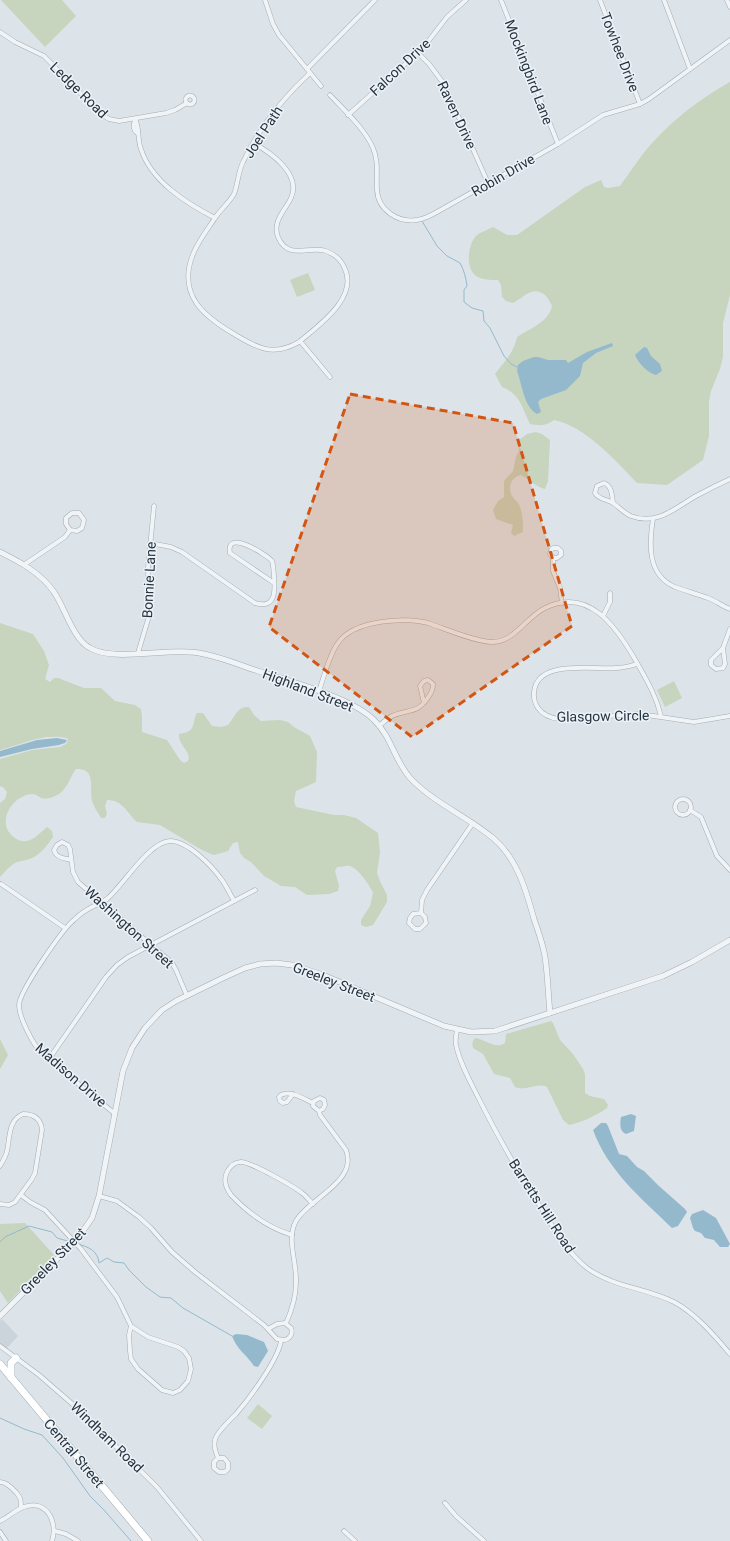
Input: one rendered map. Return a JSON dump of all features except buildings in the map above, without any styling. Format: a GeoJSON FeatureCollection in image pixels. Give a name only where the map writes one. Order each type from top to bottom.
{"type":"FeatureCollection","features":[{"type":"Feature","properties":{"kind":"main road"},"geometry":{"type":"LineString","coordinates":[[9,1375],[11,1363],[16,1358]]}},
{"type":"Feature","properties":{"kind":"main road","name":"Central Street"},"geometry":{"type":"LineString","coordinates":[[0,1364],[148,1541]]}},
{"type":"Feature","properties":{"kind":"street"},"geometry":{"type":"LineString","coordinates":[[265,0],[273,24],[279,35],[321,86]]}},
{"type":"Feature","properties":{"kind":"street","name":"Joel Path"},"geometry":{"type":"LineString","coordinates":[[253,143],[277,158],[293,182],[294,190],[291,198],[277,222],[276,230],[280,242],[293,251],[301,252],[321,250],[329,252],[336,256],[346,269],[347,285],[338,307],[300,341],[292,346],[281,349],[269,350],[253,346],[212,320],[196,302],[190,288],[190,264],[195,249],[215,218],[232,196],[243,163],[253,143],[282,101],[375,0]]}},
{"type":"Feature","properties":{"kind":"street","name":"Falcon Drive"},"geometry":{"type":"LineString","coordinates":[[348,115],[418,53],[447,16],[466,0]]}},
{"type":"Feature","properties":{"kind":"street","name":"Mockingbird Lane"},"geometry":{"type":"LineString","coordinates":[[501,0],[558,144]]}},
{"type":"Feature","properties":{"kind":"street","name":"Towhee Drive"},"geometry":{"type":"LineString","coordinates":[[600,0],[640,104]]}},
{"type":"Feature","properties":{"kind":"street"},"geometry":{"type":"LineString","coordinates":[[664,0],[690,70]]}},
{"type":"Feature","properties":{"kind":"street"},"geometry":{"type":"LineString","coordinates":[[727,0],[730,6]]}},
{"type":"Feature","properties":{"kind":"street","name":"Ledge Road"},"geometry":{"type":"LineString","coordinates":[[0,32],[15,42],[44,56],[105,117],[119,121],[135,119],[175,110],[187,103]]}},
{"type":"Feature","properties":{"kind":"street","name":"Robin Drive"},"geometry":{"type":"LineString","coordinates":[[330,95],[367,137],[373,148],[377,164],[378,195],[385,209],[395,217],[410,221],[422,219],[488,183],[558,144],[602,115],[640,104],[649,99],[730,40]]}},
{"type":"Feature","properties":{"kind":"street","name":"Raven Drive"},"geometry":{"type":"LineString","coordinates":[[418,53],[430,64],[444,84],[488,183]]}},
{"type":"Feature","properties":{"kind":"street"},"geometry":{"type":"LineString","coordinates":[[135,119],[135,131],[137,133],[141,151],[153,171],[163,183],[175,193],[215,218]]}},
{"type":"Feature","properties":{"kind":"street"},"geometry":{"type":"LineString","coordinates":[[300,341],[330,377]]}},
{"type":"Feature","properties":{"kind":"street"},"geometry":{"type":"LineString","coordinates":[[613,503],[609,485],[602,483],[597,486],[595,493],[598,497],[613,503],[637,518],[653,519],[670,514],[696,496],[730,480]]}},
{"type":"Feature","properties":{"kind":"street","name":"Bonnie Lane"},"geometry":{"type":"LineString","coordinates":[[138,653],[149,616],[148,576],[154,506]]}},
{"type":"Feature","properties":{"kind":"street"},"geometry":{"type":"LineString","coordinates":[[72,513],[79,513],[84,518],[83,525],[77,531],[70,530],[66,524],[66,518],[72,513]]}},
{"type":"Feature","properties":{"kind":"street"},"geometry":{"type":"LineString","coordinates":[[653,519],[650,543],[651,557],[655,569],[662,577],[675,587],[709,598],[730,609]]}},
{"type":"Feature","properties":{"kind":"street"},"geometry":{"type":"LineString","coordinates":[[25,564],[65,537],[70,530]]}},
{"type":"Feature","properties":{"kind":"street"},"geometry":{"type":"LineString","coordinates":[[150,542],[171,547],[182,552],[255,603],[265,605],[271,601],[275,591],[273,565],[270,558],[246,544],[235,543],[229,550],[232,555],[274,583]]}},
{"type":"Feature","properties":{"kind":"street","name":"Highland Street"},"geometry":{"type":"LineString","coordinates":[[0,552],[25,564],[41,578],[52,590],[78,636],[90,649],[104,653],[198,652],[319,691],[364,712],[379,726],[388,739],[402,768],[412,780],[429,794],[491,836],[512,860],[528,896],[543,950],[550,1013]]}},
{"type":"Feature","properties":{"kind":"street"},"geometry":{"type":"LineString","coordinates":[[553,558],[553,571],[560,588],[562,602]]}},
{"type":"Feature","properties":{"kind":"street"},"geometry":{"type":"LineString","coordinates":[[604,616],[610,602],[610,593]]}},
{"type":"Feature","properties":{"kind":"street"},"geometry":{"type":"LineString","coordinates":[[319,691],[337,644],[349,633],[360,627],[403,620],[416,621],[481,640],[498,642],[516,632],[543,608],[562,602],[582,605],[604,616],[622,637],[638,664],[656,697],[661,716]]}},
{"type":"Feature","properties":{"kind":"street"},"geometry":{"type":"LineString","coordinates":[[723,648],[725,664],[723,668],[716,670],[711,665],[711,660],[723,648],[730,629]]}},
{"type":"Feature","properties":{"kind":"street","name":"Glasgow Circle"},"geometry":{"type":"LineString","coordinates":[[638,664],[617,668],[564,669],[550,671],[541,676],[537,683],[534,694],[536,704],[545,714],[556,718],[640,714],[694,722],[730,716]]}},
{"type":"Feature","properties":{"kind":"street"},"geometry":{"type":"LineString","coordinates":[[379,726],[389,718],[415,710],[424,703],[433,688],[433,684],[428,680],[424,681],[420,686],[424,703]]}},
{"type":"Feature","properties":{"kind":"street"},"geometry":{"type":"LineString","coordinates":[[690,810],[701,817],[717,856],[730,870]]}},
{"type":"Feature","properties":{"kind":"street"},"geometry":{"type":"LineString","coordinates":[[421,913],[413,914],[410,918],[409,923],[415,929],[420,929],[425,925],[425,917],[421,913],[422,900],[427,890],[473,823]]}},
{"type":"Feature","properties":{"kind":"street","name":"Washington Street"},"geometry":{"type":"LineString","coordinates":[[71,860],[56,855],[54,850],[57,845],[64,842],[68,845],[76,879],[172,963],[187,996]]}},
{"type":"Feature","properties":{"kind":"street","name":"Madison Drive"},"geometry":{"type":"LineString","coordinates":[[114,1113],[39,1051],[32,1041],[21,1016],[19,1004],[21,996],[65,928],[78,916],[109,898],[150,852],[164,842],[172,842],[186,846],[218,875],[234,901]]}},
{"type":"Feature","properties":{"kind":"street"},"geometry":{"type":"LineString","coordinates":[[1,884],[65,928]]}},
{"type":"Feature","properties":{"kind":"street"},"geometry":{"type":"LineString","coordinates":[[49,1059],[101,983],[111,971],[128,957],[255,890]]}},
{"type":"Feature","properties":{"kind":"street","name":"Greeley Street"},"geometry":{"type":"LineString","coordinates":[[0,1316],[74,1243],[88,1225],[94,1214],[99,1196],[114,1113],[123,1071],[128,1056],[145,1028],[162,1010],[187,996],[245,968],[260,964],[284,964],[318,973],[457,1030],[479,1033],[495,1031],[663,976],[692,962],[730,940]]}},
{"type":"Feature","properties":{"kind":"street","name":"Barretts Hill Road"},"geometry":{"type":"LineString","coordinates":[[457,1030],[456,1043],[459,1055],[490,1121],[506,1152],[551,1225],[570,1251],[588,1268],[608,1280],[674,1302],[696,1319],[730,1354]]}},
{"type":"Feature","properties":{"kind":"street"},"geometry":{"type":"LineString","coordinates":[[286,1323],[293,1304],[296,1288],[296,1267],[292,1235],[295,1224],[299,1216],[343,1176],[348,1162],[347,1153],[344,1147],[320,1115],[319,1110],[315,1108],[313,1103],[293,1094]]}},
{"type":"Feature","properties":{"kind":"street"},"geometry":{"type":"LineString","coordinates":[[313,1103],[318,1098],[324,1100],[325,1107],[319,1110]]}},
{"type":"Feature","properties":{"kind":"street"},"geometry":{"type":"LineString","coordinates":[[0,1166],[7,1151],[11,1127],[14,1120],[23,1114],[34,1116],[40,1123],[42,1130],[32,1181],[21,1195],[11,1204],[0,1204]]}},
{"type":"Feature","properties":{"kind":"street"},"geometry":{"type":"LineString","coordinates":[[292,1235],[271,1227],[230,1195],[226,1188],[226,1174],[230,1167],[239,1162],[249,1164],[292,1186],[313,1204]]}},
{"type":"Feature","properties":{"kind":"street"},"geometry":{"type":"LineString","coordinates":[[21,1195],[45,1210],[74,1243],[113,1290],[132,1326],[148,1337],[178,1347],[187,1354],[190,1362],[191,1373],[188,1381],[180,1390],[173,1393],[162,1390],[138,1369],[132,1359],[128,1343],[129,1333],[132,1326]]}},
{"type":"Feature","properties":{"kind":"street"},"geometry":{"type":"LineString","coordinates":[[99,1196],[117,1201],[133,1213],[151,1228],[172,1252],[281,1341]]}},
{"type":"Feature","properties":{"kind":"street"},"geometry":{"type":"LineString","coordinates":[[268,1329],[277,1324],[286,1323]]}},
{"type":"Feature","properties":{"kind":"street"},"geometry":{"type":"LineString","coordinates":[[281,1341],[289,1338],[292,1333],[291,1328],[286,1323]]}},
{"type":"Feature","properties":{"kind":"street"},"geometry":{"type":"LineString","coordinates":[[218,1458],[214,1444],[216,1436],[256,1389],[277,1353],[281,1341]]}},
{"type":"Feature","properties":{"kind":"street","name":"Windham Road"},"geometry":{"type":"LineString","coordinates":[[0,1346],[68,1400],[146,1475],[201,1541]]}},
{"type":"Feature","properties":{"kind":"street"},"geometry":{"type":"LineString","coordinates":[[0,1375],[9,1375]]}},
{"type":"Feature","properties":{"kind":"street"},"geometry":{"type":"LineString","coordinates":[[0,1482],[6,1484],[18,1495],[21,1508]]}},
{"type":"Feature","properties":{"kind":"street"},"geometry":{"type":"LineString","coordinates":[[445,1503],[456,1516],[484,1541]]}},
{"type":"Feature","properties":{"kind":"street"},"geometry":{"type":"LineString","coordinates":[[0,1521],[21,1508],[28,1506],[34,1506],[46,1510],[52,1518],[55,1531],[52,1541]]}},
{"type":"Feature","properties":{"kind":"street"},"geometry":{"type":"LineString","coordinates":[[55,1531],[66,1534],[78,1541]]}},
{"type":"Feature","properties":{"kind":"street"},"geometry":{"type":"LineString","coordinates":[[344,1531],[355,1541]]}},
{"type":"Feature","properties":{"kind":"street"},"geometry":{"type":"LineString","coordinates":[[0,1532],[6,1541]]}},
{"type":"Feature","properties":{"kind":"highlighted area"},"geometry":{"type":"Polygon","coordinates":[[[350,394],[513,423],[572,626],[412,737],[269,627],[350,394]]]}},
{"type":"Feature","properties":{"kind":"shaded area"},"geometry":{"type":"Polygon","coordinates":[[[2,1319],[18,1336],[6,1349],[0,1343],[0,1321],[2,1319]]]}},
{"type":"Feature","properties":{"kind":"green space"},"geometry":{"type":"Polygon","coordinates":[[[1,0],[62,0],[76,16],[45,47],[1,0]]]}},
{"type":"Feature","properties":{"kind":"green space"},"geometry":{"type":"Polygon","coordinates":[[[730,82],[730,295],[723,323],[723,357],[709,401],[709,436],[703,460],[667,485],[637,483],[599,446],[577,429],[554,420],[542,425],[530,424],[517,397],[502,387],[495,374],[511,353],[517,337],[543,321],[550,312],[552,306],[545,295],[536,291],[529,293],[513,303],[506,301],[502,297],[501,285],[498,280],[487,280],[476,276],[470,268],[469,256],[471,244],[476,236],[493,227],[507,235],[517,235],[585,187],[601,180],[604,187],[608,188],[620,186],[640,158],[661,133],[699,102],[730,82]]]}},
{"type":"Feature","properties":{"kind":"green space"},"geometry":{"type":"Polygon","coordinates":[[[308,273],[315,290],[297,297],[290,280],[308,273]]]}},
{"type":"Feature","properties":{"kind":"green space"},"geometry":{"type":"Polygon","coordinates":[[[536,432],[542,434],[550,440],[548,481],[545,489],[539,487],[521,475],[513,480],[510,485],[510,491],[519,505],[523,522],[523,532],[514,536],[511,533],[513,525],[496,519],[493,510],[498,501],[504,497],[504,481],[513,471],[519,451],[519,440],[527,434],[536,432]]]}},
{"type":"Feature","properties":{"kind":"green space"},"geometry":{"type":"Polygon","coordinates":[[[0,623],[33,634],[44,651],[49,665],[45,679],[50,682],[54,678],[58,678],[84,688],[101,688],[115,701],[135,705],[141,709],[142,732],[167,740],[180,760],[184,763],[188,761],[189,757],[179,738],[179,734],[191,730],[197,713],[203,713],[212,726],[221,727],[228,725],[239,710],[249,707],[254,715],[261,721],[280,720],[288,722],[310,736],[317,752],[316,782],[296,791],[294,801],[296,807],[356,818],[378,833],[380,852],[377,873],[387,895],[387,902],[373,925],[366,927],[361,925],[361,920],[370,906],[373,893],[357,870],[349,866],[337,867],[335,871],[339,886],[338,891],[329,894],[307,895],[295,887],[281,886],[264,876],[251,862],[244,858],[240,853],[238,842],[233,843],[228,851],[214,855],[202,850],[160,825],[137,822],[121,804],[112,800],[107,800],[105,806],[107,814],[105,818],[101,818],[92,801],[90,775],[83,770],[76,769],[62,792],[59,794],[46,799],[34,794],[21,797],[8,811],[6,817],[7,829],[11,835],[17,839],[23,841],[30,840],[47,827],[52,831],[53,837],[45,848],[38,854],[30,859],[14,863],[0,877],[0,803],[5,799],[7,792],[0,786],[0,759],[32,750],[60,747],[66,744],[68,740],[67,738],[58,737],[41,738],[0,750],[0,623]]]}},
{"type":"Feature","properties":{"kind":"green space"},"geometry":{"type":"Polygon","coordinates":[[[674,681],[682,698],[665,707],[657,690],[674,681]]]}},
{"type":"Feature","properties":{"kind":"green space"},"geometry":{"type":"Polygon","coordinates":[[[551,1021],[560,1040],[573,1054],[583,1069],[585,1074],[585,1093],[590,1096],[604,1099],[608,1105],[607,1108],[594,1116],[569,1125],[563,1120],[547,1087],[515,1087],[510,1078],[494,1074],[483,1054],[473,1048],[472,1044],[475,1038],[494,1045],[502,1045],[505,1043],[506,1034],[551,1021]]]}},
{"type":"Feature","properties":{"kind":"green space"},"geometry":{"type":"Polygon","coordinates":[[[0,1039],[8,1055],[0,1069],[0,1039]]]}},
{"type":"Feature","properties":{"kind":"green space"},"geometry":{"type":"Polygon","coordinates":[[[25,1223],[54,1255],[8,1303],[0,1291],[0,1224],[25,1223]]]}},
{"type":"Feature","properties":{"kind":"green space"},"geometry":{"type":"Polygon","coordinates":[[[258,1404],[272,1416],[262,1429],[247,1418],[258,1404]]]}},
{"type":"Feature","properties":{"kind":"water"},"geometry":{"type":"Polygon","coordinates":[[[612,343],[613,346],[596,353],[583,363],[580,376],[566,390],[541,399],[538,402],[541,412],[537,414],[533,411],[524,395],[517,371],[518,365],[523,361],[534,357],[548,360],[566,360],[568,363],[587,352],[612,343]]]}},
{"type":"Feature","properties":{"kind":"water"},"geometry":{"type":"Polygon","coordinates":[[[644,347],[647,348],[651,356],[660,364],[662,371],[656,375],[644,367],[635,355],[644,347]]]}},
{"type":"Feature","properties":{"kind":"water"},"geometry":{"type":"Polygon","coordinates":[[[57,738],[67,740],[65,743],[59,745],[32,749],[0,757],[0,751],[37,740],[57,738]]]}},
{"type":"Feature","properties":{"kind":"water"},"geometry":{"type":"Polygon","coordinates":[[[631,1114],[636,1116],[634,1131],[626,1134],[621,1129],[621,1117],[631,1114]]]}},
{"type":"Feature","properties":{"kind":"water"},"geometry":{"type":"Polygon","coordinates":[[[601,1123],[606,1123],[608,1126],[619,1154],[627,1156],[637,1167],[644,1171],[685,1209],[687,1212],[678,1226],[672,1228],[637,1195],[616,1171],[599,1145],[593,1130],[601,1123]]]}},
{"type":"Feature","properties":{"kind":"water"},"geometry":{"type":"Polygon","coordinates":[[[703,1210],[716,1218],[730,1244],[728,1247],[720,1247],[714,1240],[705,1238],[701,1233],[695,1231],[690,1218],[692,1214],[703,1210]]]}},
{"type":"Feature","properties":{"kind":"water"},"geometry":{"type":"Polygon","coordinates":[[[236,1334],[247,1335],[264,1342],[268,1351],[258,1367],[254,1366],[239,1349],[232,1336],[236,1334]]]}},
{"type":"Feature","properties":{"kind":"waterway"},"geometry":{"type":"LineString","coordinates":[[422,221],[437,246],[447,256],[460,263],[465,274],[467,286],[464,290],[464,302],[472,308],[483,311],[484,321],[490,328],[504,356],[511,364],[517,367]]}},
{"type":"Feature","properties":{"kind":"waterway"},"geometry":{"type":"LineString","coordinates":[[0,1242],[5,1237],[29,1226],[52,1232],[57,1238],[71,1242]]}},
{"type":"Feature","properties":{"kind":"waterway"},"geometry":{"type":"LineString","coordinates":[[78,1244],[92,1250],[97,1255],[99,1263],[107,1258],[114,1262],[124,1263],[146,1287],[160,1297],[171,1298],[183,1308],[232,1336]]}},
{"type":"Feature","properties":{"kind":"waterway"},"geometry":{"type":"LineString","coordinates":[[0,1418],[42,1435],[63,1458],[90,1496],[131,1541]]}}]}
